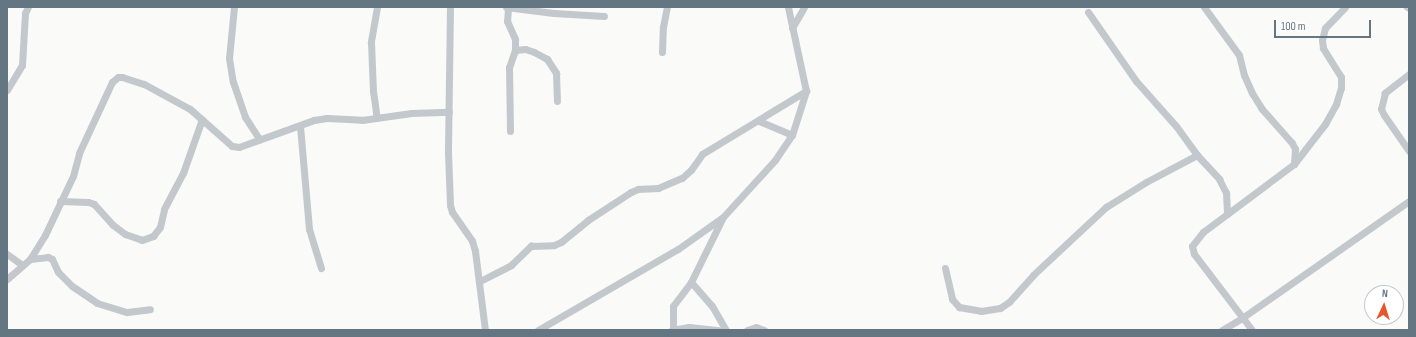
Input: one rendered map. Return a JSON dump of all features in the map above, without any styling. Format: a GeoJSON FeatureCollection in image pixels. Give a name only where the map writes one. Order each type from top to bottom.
{"type":"FeatureCollection","features":[{"type":"Feature","properties":{"kind":"street"},"geometry":{"type":"LineString","coordinates":[[7,90],[22,65],[25,13],[28,7]]}},
{"type":"Feature","properties":{"kind":"street"},"geometry":{"type":"LineString","coordinates":[[234,7],[229,58],[233,82],[245,117],[260,140]]}},
{"type":"Feature","properties":{"kind":"street"},"geometry":{"type":"LineString","coordinates":[[377,7],[371,42],[373,91],[377,118]]}},
{"type":"Feature","properties":{"kind":"street"},"geometry":{"type":"LineString","coordinates":[[450,7],[450,205],[452,212],[472,242],[475,251],[485,330]]}},
{"type":"Feature","properties":{"kind":"street"},"geometry":{"type":"LineString","coordinates":[[510,131],[509,68],[515,50],[515,39],[507,20],[507,7],[554,13],[604,16]]}},
{"type":"Feature","properties":{"kind":"street"},"geometry":{"type":"LineString","coordinates":[[662,52],[663,27],[667,7]]}},
{"type":"Feature","properties":{"kind":"street"},"geometry":{"type":"LineString","coordinates":[[538,330],[678,249],[723,218],[762,176],[792,135],[806,91],[788,7]]}},
{"type":"Feature","properties":{"kind":"street"},"geometry":{"type":"LineString","coordinates":[[792,28],[804,7]]}},
{"type":"Feature","properties":{"kind":"street"},"geometry":{"type":"LineString","coordinates":[[1204,7],[1239,55],[1247,84],[1259,104],[1292,143],[1295,149],[1294,164]]}},
{"type":"Feature","properties":{"kind":"street"},"geometry":{"type":"LineString","coordinates":[[1252,330],[1194,254],[1192,246],[1204,232],[1294,164],[1325,124],[1336,104],[1342,88],[1341,77],[1323,48],[1322,40],[1325,28],[1345,7]]}},
{"type":"Feature","properties":{"kind":"street"},"geometry":{"type":"LineString","coordinates":[[1088,12],[1136,81],[1176,126],[1197,155],[1219,179],[1226,193],[1227,214]]}},
{"type":"Feature","properties":{"kind":"street"},"geometry":{"type":"LineString","coordinates":[[515,50],[530,50],[547,59],[556,73],[557,101]]}},
{"type":"Feature","properties":{"kind":"street"},"geometry":{"type":"LineString","coordinates":[[1409,74],[1385,93],[1381,109],[1384,116],[1409,151]]}},
{"type":"Feature","properties":{"kind":"street"},"geometry":{"type":"LineString","coordinates":[[7,279],[30,259],[45,235],[73,176],[79,153],[114,79],[122,77],[144,84],[190,109],[232,146],[244,146],[314,120],[327,118],[377,118],[412,113],[449,112]]}},
{"type":"Feature","properties":{"kind":"street"},"geometry":{"type":"LineString","coordinates":[[480,281],[511,265],[531,246],[554,245],[562,242],[588,220],[631,192],[638,189],[658,188],[682,178],[691,170],[702,154],[759,121],[806,91]]}},
{"type":"Feature","properties":{"kind":"street"},"geometry":{"type":"LineString","coordinates":[[60,201],[88,202],[94,204],[113,225],[125,234],[142,240],[153,236],[160,226],[164,209],[182,173],[202,119]]}},
{"type":"Feature","properties":{"kind":"street"},"geometry":{"type":"LineString","coordinates":[[759,121],[792,135]]}},
{"type":"Feature","properties":{"kind":"street"},"geometry":{"type":"LineString","coordinates":[[300,126],[309,229],[321,268]]}},
{"type":"Feature","properties":{"kind":"street"},"geometry":{"type":"LineString","coordinates":[[945,268],[952,299],[959,307],[981,311],[1000,308],[1009,302],[1033,275],[1106,207],[1146,182],[1197,155]]}},
{"type":"Feature","properties":{"kind":"street"},"geometry":{"type":"LineString","coordinates":[[1222,330],[1242,318],[1409,201]]}},
{"type":"Feature","properties":{"kind":"street"},"geometry":{"type":"LineString","coordinates":[[719,330],[689,326],[672,330],[673,306],[691,282],[723,218]]}},
{"type":"Feature","properties":{"kind":"street"},"geometry":{"type":"LineString","coordinates":[[7,254],[22,265]]}},
{"type":"Feature","properties":{"kind":"street"},"geometry":{"type":"LineString","coordinates":[[30,259],[48,257],[52,259],[58,272],[72,286],[97,303],[127,312],[150,309]]}},
{"type":"Feature","properties":{"kind":"street"},"geometry":{"type":"LineString","coordinates":[[691,282],[712,306],[726,330]]}},
{"type":"Feature","properties":{"kind":"street"},"geometry":{"type":"LineString","coordinates":[[747,330],[756,327],[764,330]]}}]}
